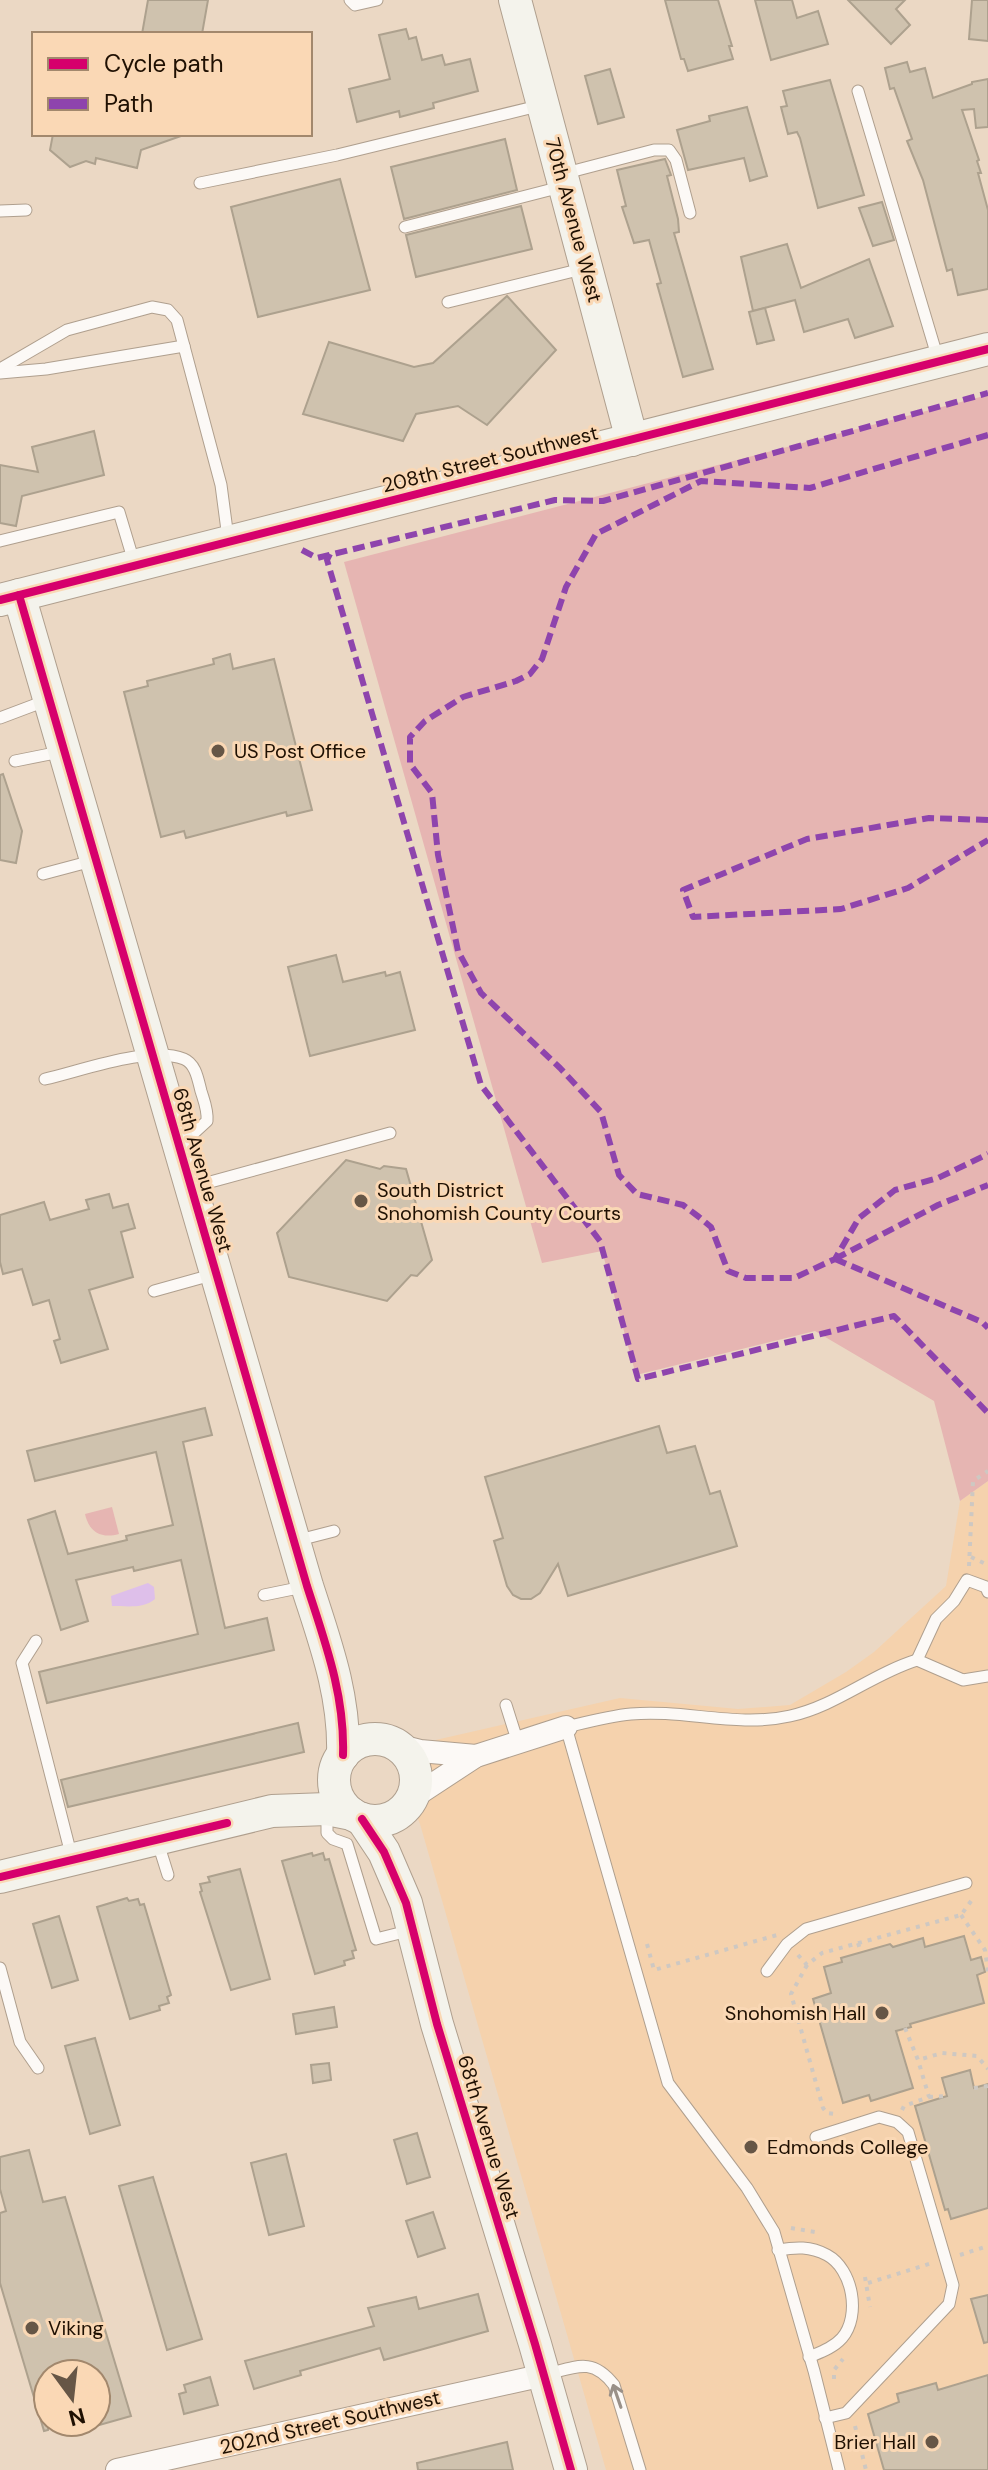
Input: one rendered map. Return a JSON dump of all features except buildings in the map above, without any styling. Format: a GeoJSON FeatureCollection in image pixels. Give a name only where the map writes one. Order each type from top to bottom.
{"type":"FeatureCollection","features":[{"type":"Feature","properties":{"kind":"street","name":"70th Avenue West"},"geometry":{"type":"LineString","coordinates":[[515,0],[632,440]]}},
{"type":"Feature","properties":{"kind":"street","name":"208th Street Southwest"},"geometry":{"type":"LineString","coordinates":[[10,598],[988,349]]}},
{"type":"Feature","properties":{"kind":"street","name":"68th Avenue West"},"geometry":{"type":"LineString","coordinates":[[10,598],[49,700],[307,1586],[336,1676],[344,1735],[340,1760]]}},
{"type":"Feature","properties":{"kind":"street","name":"68th Avenue West"},"geometry":{"type":"LineString","coordinates":[[336,1676],[390,1743]]}},
{"type":"Feature","properties":{"kind":"street"},"geometry":{"type":"LineString","coordinates":[[0,1877],[272,1811],[347,1814],[385,1820],[476,1756],[566,1727]]}},
{"type":"Feature","properties":{"kind":"street"},"geometry":{"type":"LineString","coordinates":[[272,1811],[322,1780],[362,1742],[390,1743],[420,1751],[476,1756]]}},
{"type":"Feature","properties":{"kind":"street"},"geometry":{"type":"LineString","coordinates":[[390,1743],[412,1763],[415,1786],[408,1803]]}},
{"type":"Feature","properties":{"kind":"street"},"geometry":{"type":"LineString","coordinates":[[340,1760],[334,1776],[338,1797],[347,1814]]}},
{"type":"Feature","properties":{"kind":"street","name":"68th Avenue West"},"geometry":{"type":"LineString","coordinates":[[408,1803],[402,1848],[409,1916]]}},
{"type":"Feature","properties":{"kind":"street","name":"68th Avenue West"},"geometry":{"type":"LineString","coordinates":[[347,1814],[384,1852],[409,1916],[437,2024],[571,2470]]}},
{"type":"Feature","properties":{"kind":"street","name":"202nd Street Southwest"},"geometry":{"type":"LineString","coordinates":[[117,2470],[544,2375]]}},
{"type":"Feature","properties":{"kind":"lane"},"geometry":{"type":"LineString","coordinates":[[350,0],[355,5],[377,0]]}},
{"type":"Feature","properties":{"kind":"lane"},"geometry":{"type":"LineString","coordinates":[[858,91],[939,362]]}},
{"type":"Feature","properties":{"kind":"lane"},"geometry":{"type":"LineString","coordinates":[[200,183],[337,155],[543,105]]}},
{"type":"Feature","properties":{"kind":"lane"},"geometry":{"type":"LineString","coordinates":[[405,227],[654,150],[669,150],[676,160],[690,213]]}},
{"type":"Feature","properties":{"kind":"lane"},"geometry":{"type":"LineString","coordinates":[[0,211],[26,210]]}},
{"type":"Feature","properties":{"kind":"lane"},"geometry":{"type":"LineString","coordinates":[[448,302],[587,268]]}},
{"type":"Feature","properties":{"kind":"lane"},"geometry":{"type":"LineString","coordinates":[[0,371],[67,330],[152,307],[168,310],[177,320],[221,485],[229,542]]}},
{"type":"Feature","properties":{"kind":"lane"},"geometry":{"type":"LineString","coordinates":[[0,371],[46,369],[184,346]]}},
{"type":"Feature","properties":{"kind":"lane"},"geometry":{"type":"LineString","coordinates":[[0,541],[119,512],[135,566]]}},
{"type":"Feature","properties":{"kind":"lane"},"geometry":{"type":"LineString","coordinates":[[0,718],[49,700]]}},
{"type":"Feature","properties":{"kind":"lane"},"geometry":{"type":"LineString","coordinates":[[15,761],[64,751]]}},
{"type":"Feature","properties":{"kind":"lane"},"geometry":{"type":"LineString","coordinates":[[43,874],[96,860]]}},
{"type":"Feature","properties":{"kind":"lane"},"geometry":{"type":"LineString","coordinates":[[45,1079],[126,1058],[153,1055]]}},
{"type":"Feature","properties":{"kind":"lane"},"geometry":{"type":"LineString","coordinates":[[191,1187],[390,1133]]}},
{"type":"Feature","properties":{"kind":"lane"},"geometry":{"type":"LineString","coordinates":[[154,1291],[216,1274]]}},
{"type":"Feature","properties":{"kind":"lane"},"geometry":{"type":"LineString","coordinates":[[294,1541],[334,1531]]}},
{"type":"Feature","properties":{"kind":"lane"},"geometry":{"type":"LineString","coordinates":[[917,1660],[936,1619],[954,1601],[967,1580],[986,1587],[988,1592]]}},
{"type":"Feature","properties":{"kind":"lane"},"geometry":{"type":"LineString","coordinates":[[264,1595],[307,1586]]}},
{"type":"Feature","properties":{"kind":"lane"},"geometry":{"type":"LineString","coordinates":[[36,1641],[22,1663],[73,1860]]}},
{"type":"Feature","properties":{"kind":"lane"},"geometry":{"type":"LineString","coordinates":[[839,2470],[774,2232],[765,2214],[668,2083],[566,1727],[632,1713],[755,1720],[790,1716],[826,1704],[891,1668],[917,1660],[963,1680],[988,1676]]}},
{"type":"Feature","properties":{"kind":"lane"},"geometry":{"type":"LineString","coordinates":[[506,1705],[518,1743]]}},
{"type":"Feature","properties":{"kind":"lane"},"geometry":{"type":"LineString","coordinates":[[347,1814],[327,1833],[329,1837],[347,1844],[376,1939],[409,1916]]}},
{"type":"Feature","properties":{"kind":"lane"},"geometry":{"type":"LineString","coordinates":[[157,1839],[168,1875]]}},
{"type":"Feature","properties":{"kind":"lane"},"geometry":{"type":"LineString","coordinates":[[767,1971],[787,1944],[806,1929],[966,1883]]}},
{"type":"Feature","properties":{"kind":"lane"},"geometry":{"type":"LineString","coordinates":[[0,1968],[20,2042],[38,2068]]}},
{"type":"Feature","properties":{"kind":"lane"},"geometry":{"type":"LineString","coordinates":[[816,2137],[879,2117],[897,2122],[908,2132],[953,2285],[949,2304],[846,2413],[825,2418]]}},
{"type":"Feature","properties":{"kind":"lane"},"geometry":{"type":"LineString","coordinates":[[778,2250],[804,2246],[829,2255],[841,2266],[850,2287],[854,2308],[842,2338],[830,2348],[809,2357]]}},
{"type":"Feature","properties":{"kind":"lane"},"geometry":{"type":"LineString","coordinates":[[544,2375],[583,2366],[596,2367],[605,2374],[614,2385],[640,2470]]}},
{"type":"Feature","properties":{"kind":"path"},"geometry":{"type":"LineString","coordinates":[[967,1580],[971,1557],[973,1481],[988,1471]]}},
{"type":"Feature","properties":{"kind":"path"},"geometry":{"type":"LineString","coordinates":[[971,1557],[988,1565]]}},
{"type":"Feature","properties":{"kind":"path"},"geometry":{"type":"LineString","coordinates":[[846,2111],[827,2113],[823,2108],[791,1994],[807,1965],[822,1953],[961,1915],[979,1891]]}},
{"type":"Feature","properties":{"kind":"path"},"geometry":{"type":"LineString","coordinates":[[961,1915],[986,1951],[988,1972]]}},
{"type":"Feature","properties":{"kind":"path"},"geometry":{"type":"LineString","coordinates":[[646,1941],[654,1970],[775,1934],[781,1939]]}},
{"type":"Feature","properties":{"kind":"path"},"geometry":{"type":"LineString","coordinates":[[858,1943],[861,1952]]}},
{"type":"Feature","properties":{"kind":"path"},"geometry":{"type":"LineString","coordinates":[[796,1953],[807,1965]]}},
{"type":"Feature","properties":{"kind":"path"},"geometry":{"type":"LineString","coordinates":[[905,2028],[929,2097]]}},
{"type":"Feature","properties":{"kind":"path"},"geometry":{"type":"LineString","coordinates":[[918,2060],[942,2053],[977,2056],[988,2069]]}},
{"type":"Feature","properties":{"kind":"path"},"geometry":{"type":"LineString","coordinates":[[974,2088],[988,2086]]}},
{"type":"Feature","properties":{"kind":"path"},"geometry":{"type":"LineString","coordinates":[[896,2104],[904,2106],[929,2097],[947,2096]]}},
{"type":"Feature","properties":{"kind":"path"},"geometry":{"type":"LineString","coordinates":[[897,2122],[904,2106]]}},
{"type":"Feature","properties":{"kind":"path"},"geometry":{"type":"LineString","coordinates":[[850,2287],[988,2246]]}},
{"type":"Feature","properties":{"kind":"shaded area"},"geometry":{"type":"Polygon","coordinates":[[[988,395],[988,1481],[960,1501],[934,1401],[815,1331],[636,1375],[602,1251],[542,1263],[344,562],[988,395]]]}},
{"type":"Feature","properties":{"kind":"shaded area","name":"Edmonds College"},"geometry":{"type":"Polygon","coordinates":[[[988,1481],[988,2470],[606,2470],[420,1824],[392,1750],[620,1698],[738,1709],[790,1705],[874,1652],[946,1586],[960,1501],[988,1481]]]}},
{"type":"Feature","properties":{"kind":"shaded area"},"geometry":{"type":"Polygon","coordinates":[[[112,1507],[119,1534],[101,1535],[89,1525],[85,1514],[112,1507]]]}},
{"type":"Feature","properties":{"kind":"shaded area"},"geometry":{"type":"Polygon","coordinates":[[[148,1583],[154,1587],[155,1599],[151,1602],[112,1606],[111,1596],[148,1583]]]}},
{"type":"Feature","properties":{"kind":"marked path"},"geometry":{"type":"LineString","coordinates":[[302,550],[317,558],[555,500],[603,501],[988,393]]}},
{"type":"Feature","properties":{"kind":"marked path"},"geometry":{"type":"LineString","coordinates":[[988,435],[810,488],[701,481],[596,534],[566,587],[542,659],[530,674],[463,697],[425,721],[410,737],[410,764],[432,793],[438,855],[458,951],[481,993],[601,1112],[619,1175],[637,1194],[683,1205],[711,1227],[728,1271],[746,1278],[794,1278],[835,1259],[859,1218],[895,1190],[938,1178],[988,1154]]}},
{"type":"Feature","properties":{"kind":"marked path"},"geometry":{"type":"LineString","coordinates":[[330,554],[327,560],[481,1085],[600,1241],[638,1379],[894,1316],[988,1413]]}},
{"type":"Feature","properties":{"kind":"marked path"},"geometry":{"type":"LineString","coordinates":[[988,820],[929,818],[807,839],[683,890],[693,917],[841,909],[908,888],[988,840]]}},
{"type":"Feature","properties":{"kind":"marked path"},"geometry":{"type":"LineString","coordinates":[[835,1259],[938,1205],[988,1185]]}},
{"type":"Feature","properties":{"kind":"marked path"},"geometry":{"type":"LineString","coordinates":[[835,1259],[982,1322],[988,1328]]}},
{"type":"Feature","properties":{"kind":"cycle path"},"geometry":{"type":"LineString","coordinates":[[0,600],[988,349]]}},
{"type":"Feature","properties":{"kind":"cycle path"},"geometry":{"type":"LineString","coordinates":[[19,595],[327,1648],[341,1711],[343,1755]]}},
{"type":"Feature","properties":{"kind":"cycle path"},"geometry":{"type":"LineString","coordinates":[[362,1819],[384,1852],[406,1903],[437,2024],[571,2470]]}},
{"type":"Feature","properties":{"kind":"cycle path"},"geometry":{"type":"LineString","coordinates":[[0,1877],[227,1823]]}},
{"type":"Feature","properties":{"kind":"place","name":"US Post Office"},"geometry":{"type":"Point","coordinates":[218,751]}},
{"type":"Feature","properties":{"kind":"place","name":"South District Snohomish County Courts"},"geometry":{"type":"Point","coordinates":[361,1201]}},
{"type":"Feature","properties":{"kind":"place","name":"Snohomish Hall"},"geometry":{"type":"Point","coordinates":[882,2013]}},
{"type":"Feature","properties":{"kind":"place","name":"Edmonds College"},"geometry":{"type":"Point","coordinates":[751,2147]}},
{"type":"Feature","properties":{"kind":"place","name":"Viking"},"geometry":{"type":"Point","coordinates":[32,2328]}},
{"type":"Feature","properties":{"kind":"place","name":"Brier Hall"},"geometry":{"type":"Point","coordinates":[932,2442]}}]}
